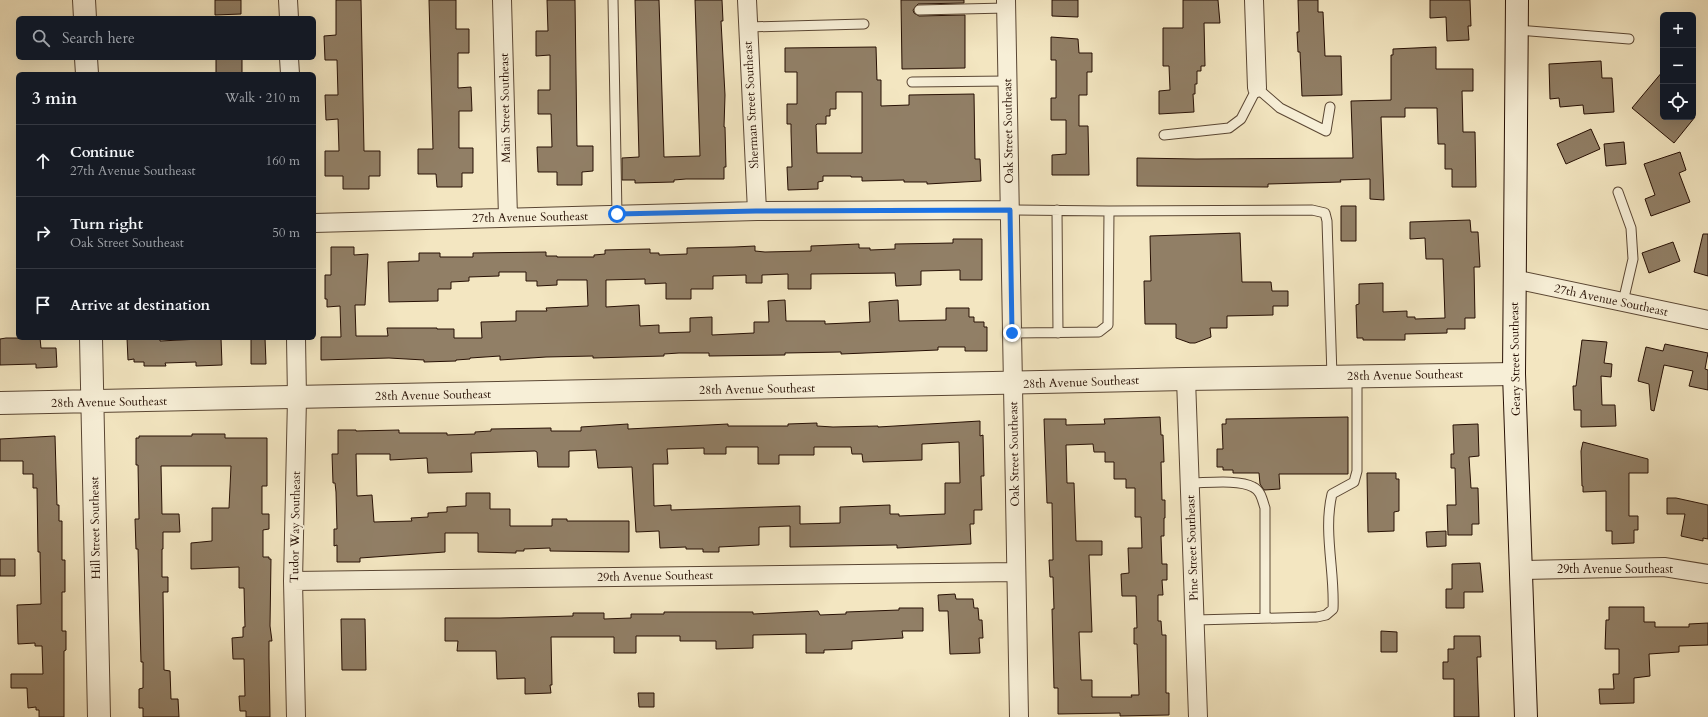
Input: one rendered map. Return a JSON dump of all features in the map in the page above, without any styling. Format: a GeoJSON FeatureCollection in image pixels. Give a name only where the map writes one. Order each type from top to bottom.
{"type":"FeatureCollection","features":[{"type":"Feature","properties":{"kind":"street"},"geometry":{"type":"LineString","coordinates":[[84,0],[85,16]]}},
{"type":"Feature","properties":{"kind":"street"},"geometry":{"type":"LineString","coordinates":[[288,0],[288,16]]}},
{"type":"Feature","properties":{"kind":"street","name":"Main Street Southeast"},"geometry":{"type":"LineString","coordinates":[[502,0],[508,217]]}},
{"type":"Feature","properties":{"kind":"street","name":"Sherman Street Southeast"},"geometry":{"type":"LineString","coordinates":[[747,0],[756,211]]}},
{"type":"Feature","properties":{"kind":"street"},"geometry":{"type":"LineString","coordinates":[[1254,0],[1257,88]]}},
{"type":"Feature","properties":{"kind":"street","name":"Geary Street Southeast"},"geometry":{"type":"LineString","coordinates":[[1517,0],[1518,30],[1514,374],[1526,717]]}},
{"type":"Feature","properties":{"kind":"street","name":"Oak Street Southeast"},"geometry":{"type":"LineString","coordinates":[[1006,4],[1019,717]]}},
{"type":"Feature","properties":{"kind":"street"},"geometry":{"type":"LineString","coordinates":[[86,60],[87,72]]}},
{"type":"Feature","properties":{"kind":"street"},"geometry":{"type":"LineString","coordinates":[[290,60],[290,72]]}},
{"type":"Feature","properties":{"kind":"street","name":"27th Avenue Southeast"},"geometry":{"type":"LineString","coordinates":[[316,223],[756,211],[1010,210]]}},
{"type":"Feature","properties":{"kind":"street","name":"27th Avenue Southeast"},"geometry":{"type":"LineString","coordinates":[[1514,279],[1708,320]]}},
{"type":"Feature","properties":{"kind":"street","name":"Hill Street Southeast"},"geometry":{"type":"LineString","coordinates":[[92,340],[99,717]]}},
{"type":"Feature","properties":{"kind":"street","name":"Tudor Way Southeast"},"geometry":{"type":"LineString","coordinates":[[296,340],[297,398],[293,581],[296,717]]}},
{"type":"Feature","properties":{"kind":"street","name":"28th Avenue Southeast"},"geometry":{"type":"LineString","coordinates":[[0,403],[1013,384],[1332,376],[1514,374]]}},
{"type":"Feature","properties":{"kind":"street","name":"Pine Street Southeast"},"geometry":{"type":"LineString","coordinates":[[1186,379],[1198,717]]}},
{"type":"Feature","properties":{"kind":"street","name":"29th Avenue Southeast"},"geometry":{"type":"LineString","coordinates":[[1522,570],[1664,567],[1708,574]]}},
{"type":"Feature","properties":{"kind":"street","name":"29th Avenue Southeast"},"geometry":{"type":"LineString","coordinates":[[293,581],[1016,572]]}},
{"type":"Feature","properties":{"kind":"lane"},"geometry":{"type":"LineString","coordinates":[[613,0],[617,214]]}},
{"type":"Feature","properties":{"kind":"lane"},"geometry":{"type":"LineString","coordinates":[[919,10],[1006,4]]}},
{"type":"Feature","properties":{"kind":"lane"},"geometry":{"type":"LineString","coordinates":[[748,27],[864,24]]}},
{"type":"Feature","properties":{"kind":"lane"},"geometry":{"type":"LineString","coordinates":[[1518,30],[1629,39]]}},
{"type":"Feature","properties":{"kind":"lane"},"geometry":{"type":"LineString","coordinates":[[912,82],[1008,81]]}},
{"type":"Feature","properties":{"kind":"lane"},"geometry":{"type":"LineString","coordinates":[[1164,135],[1229,128],[1241,119],[1257,88],[1280,108],[1326,131],[1330,107]]}},
{"type":"Feature","properties":{"kind":"lane"},"geometry":{"type":"LineString","coordinates":[[1618,192],[1631,228],[1633,259],[1624,302]]}},
{"type":"Feature","properties":{"kind":"lane"},"geometry":{"type":"LineString","coordinates":[[1010,210],[1312,210],[1325,213],[1327,221],[1332,376]]}},
{"type":"Feature","properties":{"kind":"lane"},"geometry":{"type":"LineString","coordinates":[[1057,210],[1058,333]]}},
{"type":"Feature","properties":{"kind":"lane"},"geometry":{"type":"LineString","coordinates":[[1012,333],[1099,332],[1108,325],[1109,211]]}},
{"type":"Feature","properties":{"kind":"lane"},"geometry":{"type":"LineString","coordinates":[[1195,620],[1317,617],[1326,615],[1333,609],[1334,593],[1328,509],[1332,494],[1354,482],[1357,471],[1357,376]]}},
{"type":"Feature","properties":{"kind":"lane"},"geometry":{"type":"LineString","coordinates":[[1190,484],[1244,483],[1254,487],[1261,495],[1265,508],[1265,618]]}},
{"type":"Feature","properties":{"kind":"building"},"geometry":{"type":"Polygon","coordinates":[[[215,0],[241,0],[241,14],[215,15],[215,0]]]}},
{"type":"Feature","properties":{"kind":"building"},"geometry":{"type":"Polygon","coordinates":[[[336,0],[361,0],[364,151],[380,151],[380,176],[369,176],[369,189],[343,189],[343,176],[325,176],[325,151],[339,151],[338,119],[326,120],[325,95],[338,95],[337,60],[325,60],[324,36],[336,35],[336,0]]]}},
{"type":"Feature","properties":{"kind":"building"},"geometry":{"type":"Polygon","coordinates":[[[429,0],[456,0],[456,29],[469,29],[469,53],[458,53],[458,88],[471,87],[472,111],[459,111],[459,148],[473,148],[473,173],[462,173],[462,187],[437,187],[436,174],[418,174],[418,149],[433,149],[429,0]]]}},
{"type":"Feature","properties":{"kind":"building"},"geometry":{"type":"Polygon","coordinates":[[[547,0],[575,0],[577,146],[593,146],[593,171],[582,172],[582,185],[557,185],[557,172],[538,172],[537,147],[552,147],[551,114],[538,114],[538,90],[550,90],[550,55],[536,56],[536,31],[548,31],[547,0]]]}},
{"type":"Feature","properties":{"kind":"building"},"geometry":{"type":"Polygon","coordinates":[[[635,0],[659,0],[664,157],[700,156],[695,0],[722,0],[723,21],[721,21],[725,95],[724,127],[726,167],[724,167],[724,179],[686,179],[674,180],[674,182],[635,183],[635,180],[622,180],[622,158],[639,157],[635,0]]]}},
{"type":"Feature","properties":{"kind":"building"},"geometry":{"type":"Polygon","coordinates":[[[901,0],[964,0],[964,3],[918,4],[913,10],[914,13],[919,16],[965,15],[965,68],[902,69],[901,0]]]}},
{"type":"Feature","properties":{"kind":"building"},"geometry":{"type":"Polygon","coordinates":[[[1052,0],[1078,0],[1078,17],[1052,16],[1052,0]]]}},
{"type":"Feature","properties":{"kind":"building"},"geometry":{"type":"Polygon","coordinates":[[[1183,0],[1218,0],[1220,23],[1204,23],[1205,66],[1201,66],[1201,71],[1197,71],[1197,84],[1195,84],[1195,94],[1193,94],[1194,112],[1159,114],[1159,91],[1170,90],[1169,66],[1163,66],[1163,28],[1183,28],[1183,0]]]}},
{"type":"Feature","properties":{"kind":"building"},"geometry":{"type":"Polygon","coordinates":[[[1298,0],[1318,0],[1318,12],[1323,12],[1325,56],[1341,56],[1342,95],[1302,96],[1300,52],[1298,52],[1297,32],[1299,32],[1298,0]]]}},
{"type":"Feature","properties":{"kind":"building"},"geometry":{"type":"Polygon","coordinates":[[[1430,0],[1470,0],[1471,26],[1468,26],[1469,40],[1447,41],[1446,17],[1430,18],[1430,0]]]}},
{"type":"Feature","properties":{"kind":"building"},"geometry":{"type":"Polygon","coordinates":[[[1051,37],[1078,39],[1079,53],[1092,53],[1092,72],[1087,72],[1087,95],[1079,95],[1079,126],[1088,126],[1089,175],[1052,175],[1052,155],[1066,154],[1066,120],[1051,120],[1051,98],[1056,98],[1056,60],[1051,60],[1051,37]]]}},
{"type":"Feature","properties":{"kind":"building"},"geometry":{"type":"Polygon","coordinates":[[[876,47],[877,80],[881,80],[881,106],[909,105],[909,95],[974,94],[975,159],[980,159],[981,181],[927,184],[927,182],[904,182],[904,180],[862,181],[862,177],[823,176],[823,181],[818,182],[818,189],[788,190],[787,167],[792,167],[791,124],[787,124],[787,104],[797,104],[797,72],[785,72],[785,48],[876,47]],[[836,92],[836,109],[830,109],[830,116],[826,116],[826,124],[816,125],[817,153],[862,153],[862,92],[836,92]]]}},
{"type":"Feature","properties":{"kind":"building"},"geometry":{"type":"Polygon","coordinates":[[[1436,47],[1436,69],[1473,69],[1473,91],[1462,91],[1463,132],[1475,132],[1476,187],[1452,187],[1452,169],[1445,169],[1445,144],[1438,144],[1437,108],[1405,108],[1405,117],[1381,117],[1384,200],[1370,199],[1370,179],[1340,180],[1341,182],[1268,184],[1268,187],[1137,186],[1137,158],[1353,158],[1351,101],[1391,100],[1391,55],[1393,55],[1393,49],[1436,47]]]}},
{"type":"Feature","properties":{"kind":"building"},"geometry":{"type":"Polygon","coordinates":[[[216,60],[242,60],[242,72],[216,72],[216,60]]]}},
{"type":"Feature","properties":{"kind":"building"},"geometry":{"type":"Polygon","coordinates":[[[1601,61],[1602,78],[1612,78],[1614,112],[1584,114],[1583,105],[1560,107],[1559,98],[1550,99],[1549,64],[1601,61]]]}},
{"type":"Feature","properties":{"kind":"building"},"geometry":{"type":"Polygon","coordinates":[[[1660,75],[1660,120],[1693,120],[1674,143],[1632,108],[1660,75]]]}},
{"type":"Feature","properties":{"kind":"building"},"geometry":{"type":"Polygon","coordinates":[[[1591,129],[1600,149],[1566,164],[1557,144],[1591,129]]]}},
{"type":"Feature","properties":{"kind":"building"},"geometry":{"type":"Polygon","coordinates":[[[1624,142],[1626,164],[1606,166],[1604,144],[1624,142]]]}},
{"type":"Feature","properties":{"kind":"building"},"geometry":{"type":"Polygon","coordinates":[[[1680,152],[1686,170],[1679,173],[1690,202],[1651,216],[1645,199],[1655,195],[1644,164],[1680,152]]]}},
{"type":"Feature","properties":{"kind":"building"},"geometry":{"type":"Polygon","coordinates":[[[1341,206],[1356,206],[1356,241],[1341,241],[1341,206]]]}},
{"type":"Feature","properties":{"kind":"building"},"geometry":{"type":"Polygon","coordinates":[[[1470,220],[1471,232],[1478,232],[1480,267],[1474,267],[1475,318],[1465,318],[1465,329],[1447,329],[1447,333],[1405,334],[1405,340],[1363,340],[1363,338],[1357,338],[1356,305],[1359,304],[1359,284],[1383,283],[1383,312],[1407,311],[1407,317],[1415,317],[1415,319],[1445,318],[1443,259],[1426,259],[1425,238],[1410,239],[1410,222],[1470,220]]]}},
{"type":"Feature","properties":{"kind":"building"},"geometry":{"type":"Polygon","coordinates":[[[1240,233],[1242,282],[1271,282],[1272,291],[1288,291],[1288,306],[1273,306],[1273,315],[1227,316],[1227,328],[1210,328],[1211,337],[1195,343],[1190,343],[1176,338],[1176,324],[1145,324],[1144,281],[1151,281],[1150,236],[1240,233]]]}},
{"type":"Feature","properties":{"kind":"building"},"geometry":{"type":"Polygon","coordinates":[[[1703,234],[1708,234],[1708,276],[1694,272],[1703,234]]]}},
{"type":"Feature","properties":{"kind":"building"},"geometry":{"type":"Polygon","coordinates":[[[953,239],[982,239],[982,280],[960,280],[960,270],[921,271],[921,285],[896,286],[895,273],[811,274],[811,289],[788,289],[788,274],[762,275],[762,283],[746,283],[746,275],[713,276],[713,289],[691,289],[691,299],[666,299],[666,283],[645,284],[645,279],[606,280],[606,307],[639,305],[640,326],[659,325],[659,333],[690,332],[690,318],[712,317],[712,335],[754,333],[754,322],[769,322],[768,301],[785,300],[786,321],[825,321],[825,324],[870,322],[869,302],[898,300],[899,321],[946,320],[946,308],[969,308],[969,317],[974,317],[974,322],[984,322],[984,327],[987,327],[987,351],[965,351],[965,347],[938,347],[938,350],[841,354],[841,352],[785,353],[785,355],[709,356],[709,353],[679,353],[664,354],[664,356],[593,358],[593,356],[546,357],[500,360],[500,356],[470,358],[456,361],[424,362],[424,360],[389,358],[321,360],[321,337],[341,337],[340,306],[327,307],[327,299],[325,299],[325,275],[331,275],[331,247],[354,247],[354,255],[368,254],[365,305],[355,305],[356,336],[388,336],[387,328],[437,328],[454,329],[454,338],[482,338],[481,322],[516,321],[516,311],[547,311],[546,308],[588,306],[587,280],[557,280],[557,285],[537,286],[537,281],[526,281],[526,272],[499,272],[499,276],[469,277],[469,281],[451,282],[451,289],[438,289],[438,301],[389,302],[388,262],[419,261],[419,253],[440,253],[440,257],[473,257],[473,253],[546,252],[546,256],[594,257],[594,255],[605,254],[605,250],[650,249],[650,253],[659,253],[659,255],[687,254],[687,248],[755,246],[755,251],[765,252],[811,251],[811,246],[859,244],[859,248],[870,248],[870,250],[895,249],[895,244],[953,243],[953,239]]]}},
{"type":"Feature","properties":{"kind":"building"},"geometry":{"type":"Polygon","coordinates":[[[1673,242],[1680,261],[1649,273],[1642,253],[1673,242]]]}},
{"type":"Feature","properties":{"kind":"building"},"geometry":{"type":"Polygon","coordinates":[[[16,338],[16,340],[40,340],[41,348],[56,348],[57,367],[36,368],[36,364],[0,365],[0,339],[16,338]]]}},
{"type":"Feature","properties":{"kind":"building"},"geometry":{"type":"Polygon","coordinates":[[[127,340],[221,340],[222,365],[196,366],[196,362],[165,363],[166,366],[144,366],[144,362],[134,362],[134,359],[128,360],[127,340]]]}},
{"type":"Feature","properties":{"kind":"building"},"geometry":{"type":"Polygon","coordinates":[[[251,340],[265,340],[266,364],[251,364],[251,340]]]}},
{"type":"Feature","properties":{"kind":"building"},"geometry":{"type":"Polygon","coordinates":[[[1582,340],[1607,342],[1604,363],[1612,364],[1611,377],[1601,376],[1602,405],[1615,405],[1616,426],[1581,427],[1581,410],[1574,410],[1573,386],[1576,386],[1582,340]]]}},
{"type":"Feature","properties":{"kind":"building"},"geometry":{"type":"Polygon","coordinates":[[[1665,344],[1708,353],[1705,369],[1708,370],[1708,390],[1689,386],[1693,371],[1664,365],[1654,411],[1651,410],[1649,384],[1638,381],[1646,347],[1663,351],[1665,344]]]}},
{"type":"Feature","properties":{"kind":"building"},"geometry":{"type":"Polygon","coordinates":[[[1160,417],[1161,435],[1163,435],[1164,462],[1161,462],[1162,500],[1165,500],[1164,536],[1161,536],[1162,564],[1167,564],[1167,580],[1162,580],[1163,595],[1158,595],[1158,621],[1161,621],[1162,635],[1166,635],[1166,693],[1169,693],[1169,715],[1120,716],[1120,713],[1058,714],[1058,688],[1054,688],[1052,609],[1054,609],[1053,577],[1050,577],[1049,560],[1053,560],[1052,503],[1047,503],[1044,419],[1066,419],[1066,425],[1105,424],[1104,419],[1160,417]],[[1093,444],[1066,445],[1067,483],[1074,483],[1076,541],[1102,541],[1102,555],[1089,555],[1092,632],[1079,632],[1081,680],[1092,680],[1092,697],[1132,697],[1131,695],[1139,695],[1137,644],[1134,644],[1134,628],[1137,628],[1136,596],[1122,596],[1121,574],[1129,573],[1128,548],[1142,548],[1141,517],[1135,517],[1135,488],[1126,488],[1126,479],[1114,479],[1114,462],[1105,462],[1105,452],[1094,452],[1093,444]]]}},
{"type":"Feature","properties":{"kind":"building"},"geometry":{"type":"Polygon","coordinates":[[[1348,417],[1348,474],[1279,474],[1280,489],[1264,490],[1260,484],[1259,473],[1233,473],[1233,470],[1223,470],[1223,467],[1217,467],[1217,449],[1223,449],[1222,424],[1226,424],[1226,419],[1348,417]]]}},
{"type":"Feature","properties":{"kind":"building"},"geometry":{"type":"Polygon","coordinates":[[[980,421],[980,436],[983,435],[984,476],[981,476],[982,510],[974,510],[974,524],[970,524],[971,544],[897,548],[897,545],[790,547],[790,526],[759,527],[759,545],[719,547],[719,552],[703,552],[703,549],[686,549],[686,547],[660,548],[659,531],[636,532],[632,467],[598,468],[596,450],[569,451],[569,467],[538,467],[537,452],[535,451],[471,453],[472,472],[428,473],[427,458],[390,460],[390,454],[356,454],[357,496],[372,495],[374,522],[412,521],[411,518],[428,517],[428,513],[447,512],[447,507],[466,506],[466,493],[490,493],[490,509],[510,509],[510,526],[552,526],[552,519],[567,519],[567,521],[629,521],[629,552],[550,551],[550,548],[524,549],[524,551],[516,551],[516,553],[478,552],[478,533],[445,533],[445,552],[360,558],[360,562],[337,562],[337,545],[334,546],[334,529],[337,529],[336,492],[335,483],[333,483],[332,454],[338,454],[338,430],[399,430],[399,433],[447,433],[447,435],[475,434],[475,432],[491,431],[491,429],[551,428],[551,431],[581,431],[581,427],[628,424],[628,429],[728,424],[728,426],[788,426],[788,424],[817,423],[817,426],[878,427],[980,421]],[[959,442],[922,444],[922,460],[863,462],[862,454],[852,454],[851,447],[814,447],[814,455],[779,455],[779,464],[758,464],[758,447],[726,447],[726,454],[704,454],[704,448],[667,449],[668,464],[653,464],[654,506],[671,505],[671,510],[800,506],[800,524],[840,523],[840,507],[890,505],[890,514],[899,514],[899,516],[945,514],[945,483],[960,483],[959,442]]]}},
{"type":"Feature","properties":{"kind":"building"},"geometry":{"type":"Polygon","coordinates":[[[1478,424],[1479,456],[1469,457],[1471,488],[1478,488],[1479,524],[1472,524],[1472,535],[1448,535],[1447,505],[1456,505],[1455,468],[1451,468],[1451,454],[1454,454],[1453,425],[1478,424]]]}},
{"type":"Feature","properties":{"kind":"building"},"geometry":{"type":"Polygon","coordinates":[[[192,434],[225,434],[225,438],[267,438],[267,486],[262,486],[262,514],[269,514],[269,529],[263,530],[263,557],[269,557],[269,559],[271,559],[270,626],[272,641],[269,641],[270,717],[246,717],[246,711],[240,711],[239,696],[245,696],[244,659],[233,659],[232,638],[243,637],[243,627],[245,627],[244,588],[239,588],[239,567],[191,569],[191,543],[212,541],[212,508],[229,508],[231,466],[161,466],[162,514],[179,514],[180,532],[163,532],[162,577],[168,577],[168,592],[163,592],[164,670],[170,671],[171,699],[178,699],[179,717],[143,717],[143,708],[139,708],[139,689],[143,688],[143,662],[141,662],[138,549],[136,549],[135,519],[139,519],[136,438],[139,438],[139,436],[192,436],[192,434]]]}},
{"type":"Feature","properties":{"kind":"building"},"geometry":{"type":"Polygon","coordinates":[[[55,436],[57,505],[59,505],[59,521],[62,521],[62,560],[65,560],[65,592],[62,592],[62,631],[66,631],[66,650],[64,651],[64,717],[39,717],[39,710],[36,710],[36,707],[28,708],[27,688],[11,688],[11,674],[43,674],[42,646],[35,646],[35,643],[18,644],[17,605],[41,604],[40,552],[38,552],[37,488],[33,488],[33,474],[23,474],[23,461],[0,461],[0,439],[55,436]]]}},
{"type":"Feature","properties":{"kind":"building"},"geometry":{"type":"Polygon","coordinates":[[[1583,442],[1648,459],[1648,473],[1629,473],[1629,516],[1638,516],[1638,530],[1634,530],[1634,543],[1612,544],[1612,531],[1606,531],[1606,491],[1583,492],[1581,451],[1583,442]]]}},
{"type":"Feature","properties":{"kind":"building"},"geometry":{"type":"Polygon","coordinates":[[[1367,473],[1396,473],[1396,479],[1399,479],[1399,511],[1394,512],[1394,531],[1368,532],[1367,473]]]}},
{"type":"Feature","properties":{"kind":"building"},"geometry":{"type":"Polygon","coordinates":[[[1667,498],[1676,498],[1708,505],[1708,539],[1703,538],[1703,541],[1681,536],[1685,514],[1667,514],[1667,498]]]}},
{"type":"Feature","properties":{"kind":"building"},"geometry":{"type":"Polygon","coordinates":[[[1446,531],[1446,546],[1427,547],[1426,532],[1446,531]]]}},
{"type":"Feature","properties":{"kind":"building"},"geometry":{"type":"Polygon","coordinates":[[[0,559],[15,559],[15,576],[0,576],[0,559]]]}},
{"type":"Feature","properties":{"kind":"building"},"geometry":{"type":"Polygon","coordinates":[[[1480,563],[1483,592],[1464,592],[1464,608],[1446,608],[1446,589],[1452,589],[1452,564],[1480,563]]]}},
{"type":"Feature","properties":{"kind":"building"},"geometry":{"type":"Polygon","coordinates":[[[955,594],[956,599],[973,599],[974,608],[978,608],[979,620],[982,620],[983,638],[979,638],[980,653],[950,654],[948,611],[939,611],[938,595],[955,594]]]}},
{"type":"Feature","properties":{"kind":"building"},"geometry":{"type":"Polygon","coordinates":[[[1609,607],[1644,607],[1644,622],[1655,622],[1655,627],[1689,627],[1689,624],[1708,623],[1708,645],[1679,646],[1679,652],[1649,654],[1650,676],[1634,678],[1634,703],[1600,704],[1599,689],[1614,689],[1613,674],[1619,674],[1619,649],[1605,649],[1606,620],[1609,620],[1609,607]]]}},
{"type":"Feature","properties":{"kind":"building"},"geometry":{"type":"Polygon","coordinates":[[[899,608],[923,608],[923,631],[902,631],[903,638],[852,641],[852,649],[824,650],[824,653],[806,653],[806,634],[753,635],[753,648],[716,649],[716,641],[680,641],[680,636],[636,636],[636,653],[614,653],[614,637],[551,637],[551,693],[525,694],[525,678],[497,679],[496,651],[457,651],[458,641],[445,641],[445,618],[573,616],[573,613],[604,613],[604,619],[631,618],[631,614],[664,614],[664,612],[753,612],[753,614],[818,611],[820,615],[846,614],[846,612],[899,610],[899,608]]]}},
{"type":"Feature","properties":{"kind":"building"},"geometry":{"type":"Polygon","coordinates":[[[341,619],[365,619],[366,670],[342,670],[341,619]]]}},
{"type":"Feature","properties":{"kind":"building"},"geometry":{"type":"Polygon","coordinates":[[[1381,631],[1397,632],[1397,652],[1381,652],[1381,631]]]}},
{"type":"Feature","properties":{"kind":"building"},"geometry":{"type":"Polygon","coordinates":[[[1454,636],[1480,636],[1481,657],[1477,657],[1479,717],[1454,717],[1454,679],[1443,679],[1443,662],[1448,662],[1448,649],[1454,649],[1454,636]]]}},
{"type":"Feature","properties":{"kind":"building"},"geometry":{"type":"Polygon","coordinates":[[[638,693],[654,693],[654,707],[639,707],[638,693]]]}},
{"type":"Feature","properties":{"kind":"route"},"geometry":{"type":"LineString","coordinates":[[617,214],[756,211],[1010,210],[1012,333]]}}]}
